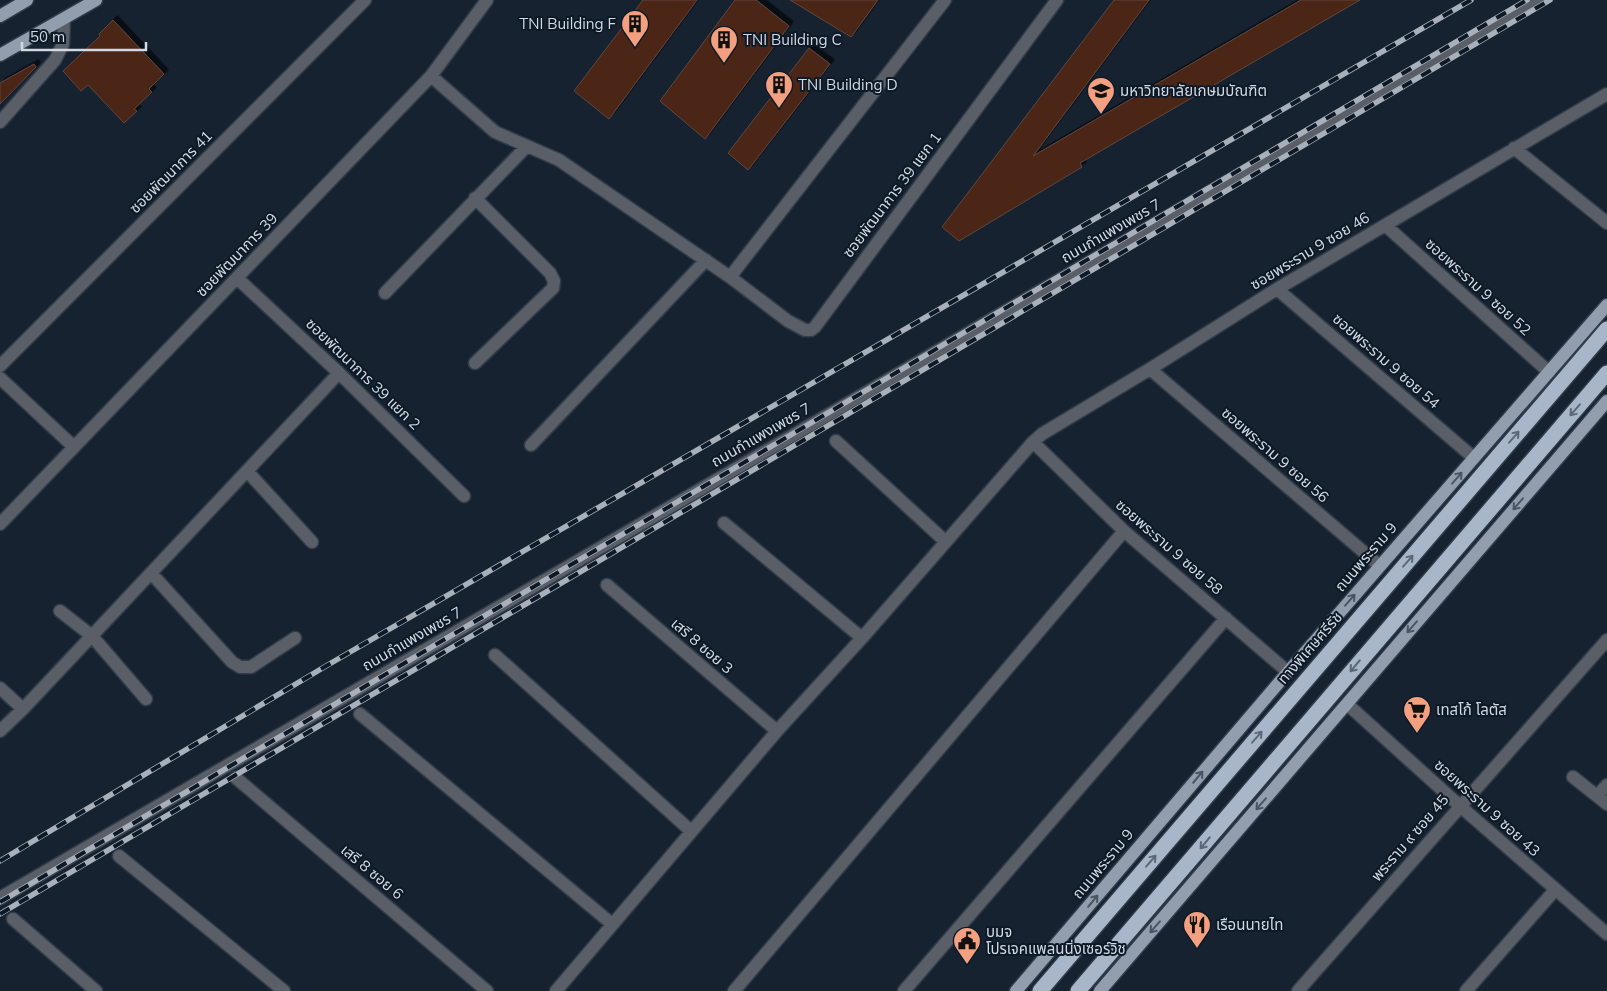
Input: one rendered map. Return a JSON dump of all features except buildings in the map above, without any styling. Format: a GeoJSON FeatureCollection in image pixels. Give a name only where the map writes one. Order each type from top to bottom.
{"type":"FeatureCollection","features":[{"type":"Feature","properties":{"kind":"highway","name":"ทางพิเศษศรีรัช"},"geometry":{"type":"LineString","coordinates":[[1040,991],[1607,329]]}},
{"type":"Feature","properties":{"kind":"highway"},"geometry":{"type":"LineString","coordinates":[[1078,991],[1607,373]]}},
{"type":"Feature","properties":{"kind":"main road"},"geometry":{"type":"LineString","coordinates":[[0,16],[27,0]]}},
{"type":"Feature","properties":{"kind":"main road"},"geometry":{"type":"LineString","coordinates":[[0,55],[96,0]]}},
{"type":"Feature","properties":{"kind":"main road","name":"ถนนพระราม 9"},"geometry":{"type":"LineString","coordinates":[[1016,991],[1288,672],[1607,306]]}},
{"type":"Feature","properties":{"kind":"main road"},"geometry":{"type":"LineString","coordinates":[[1100,991],[1607,401]]}},
{"type":"Feature","properties":{"kind":"street","name":"ซอยพัฒนาการ 41"},"geometry":{"type":"LineString","coordinates":[[0,366],[365,0]]}},
{"type":"Feature","properties":{"kind":"street","name":"ซอยพัฒนาการ 39"},"geometry":{"type":"LineString","coordinates":[[0,524],[430,76],[488,0]]}},
{"type":"Feature","properties":{"kind":"street"},"geometry":{"type":"LineString","coordinates":[[730,276],[945,0]]}},
{"type":"Feature","properties":{"kind":"street","name":"ซอยพัฒนาการ 39 แยก 1"},"geometry":{"type":"LineString","coordinates":[[430,76],[495,132],[559,160],[730,276],[788,320],[805,330],[811,330],[1057,0]]}},
{"type":"Feature","properties":{"kind":"street","name":"ถนนกำแพงเพชร 7"},"geometry":{"type":"LineString","coordinates":[[0,898],[1540,0]]}},
{"type":"Feature","properties":{"kind":"street"},"geometry":{"type":"LineString","coordinates":[[0,122],[55,60],[63,44],[64,18]]}},
{"type":"Feature","properties":{"kind":"street","name":"ซอยพระราม 9 ซอย 46"},"geometry":{"type":"LineString","coordinates":[[556,991],[777,731],[862,638],[1042,434],[1277,289],[1607,94]]}},
{"type":"Feature","properties":{"kind":"street"},"geometry":{"type":"LineString","coordinates":[[386,292],[474,198],[526,146]]}},
{"type":"Feature","properties":{"kind":"street"},"geometry":{"type":"LineString","coordinates":[[1514,148],[1607,223]]}},
{"type":"Feature","properties":{"kind":"street"},"geometry":{"type":"LineString","coordinates":[[474,198],[550,273],[554,281],[553,288],[475,362]]}},
{"type":"Feature","properties":{"kind":"street","name":"ซอยพระราม 9 ซอย 52"},"geometry":{"type":"LineString","coordinates":[[1384,225],[1549,372]]}},
{"type":"Feature","properties":{"kind":"street"},"geometry":{"type":"LineString","coordinates":[[531,445],[706,260]]}},
{"type":"Feature","properties":{"kind":"street","name":"ซอยพัฒนาการ 39 แยก 2"},"geometry":{"type":"LineString","coordinates":[[237,278],[339,373],[464,496]]}},
{"type":"Feature","properties":{"kind":"street","name":"ซอยพระราม 9 ซอย 54"},"geometry":{"type":"LineString","coordinates":[[1277,289],[1474,458]]}},
{"type":"Feature","properties":{"kind":"street","name":"ซอยพระราม 9 ซอย 56"},"geometry":{"type":"LineString","coordinates":[[1150,369],[1380,566]]}},
{"type":"Feature","properties":{"kind":"street"},"geometry":{"type":"LineString","coordinates":[[0,731],[23,709],[339,373]]}},
{"type":"Feature","properties":{"kind":"street"},"geometry":{"type":"LineString","coordinates":[[0,378],[74,447]]}},
{"type":"Feature","properties":{"kind":"street"},"geometry":{"type":"LineString","coordinates":[[836,441],[946,542]]}},
{"type":"Feature","properties":{"kind":"street","name":"ซอยพระราม 9 ซอย 58"},"geometry":{"type":"LineString","coordinates":[[1033,442],[1124,531],[1288,672]]}},
{"type":"Feature","properties":{"kind":"street"},"geometry":{"type":"LineString","coordinates":[[247,471],[312,542]]}},
{"type":"Feature","properties":{"kind":"street"},"geometry":{"type":"LineString","coordinates":[[724,523],[862,638]]}},
{"type":"Feature","properties":{"kind":"street"},"geometry":{"type":"LineString","coordinates":[[734,991],[1124,531]]}},
{"type":"Feature","properties":{"kind":"street"},"geometry":{"type":"LineString","coordinates":[[151,573],[232,662],[240,667],[251,667],[295,638]]}},
{"type":"Feature","properties":{"kind":"street","name":"เสรี 8 ซอย 3"},"geometry":{"type":"LineString","coordinates":[[606,585],[777,731]]}},
{"type":"Feature","properties":{"kind":"street"},"geometry":{"type":"LineString","coordinates":[[60,611],[92,636],[146,700]]}},
{"type":"Feature","properties":{"kind":"street"},"geometry":{"type":"LineString","coordinates":[[904,991],[1226,618]]}},
{"type":"Feature","properties":{"kind":"street","name":"พระราม ๙ ซอย 45"},"geometry":{"type":"LineString","coordinates":[[1298,991],[1607,640]]}},
{"type":"Feature","properties":{"kind":"street"},"geometry":{"type":"LineString","coordinates":[[495,655],[691,831]]}},
{"type":"Feature","properties":{"kind":"street"},"geometry":{"type":"LineString","coordinates":[[0,688],[23,709]]}},
{"type":"Feature","properties":{"kind":"street","name":"ซอยพระราม 9 ซอย 43"},"geometry":{"type":"LineString","coordinates":[[1347,704],[1460,806],[1607,934]]}},
{"type":"Feature","properties":{"kind":"street"},"geometry":{"type":"LineString","coordinates":[[360,714],[612,924]]}},
{"type":"Feature","properties":{"kind":"street"},"geometry":{"type":"LineString","coordinates":[[1573,777],[1602,800],[1607,785]]}},
{"type":"Feature","properties":{"kind":"street","name":"เสรี 8 ซอย 6"},"geometry":{"type":"LineString","coordinates":[[236,778],[487,991]]}},
{"type":"Feature","properties":{"kind":"street"},"geometry":{"type":"LineString","coordinates":[[119,856],[284,991]]}},
{"type":"Feature","properties":{"kind":"street"},"geometry":{"type":"LineString","coordinates":[[1466,991],[1555,890]]}},
{"type":"Feature","properties":{"kind":"street"},"geometry":{"type":"LineString","coordinates":[[13,919],[96,991]]}},
{"type":"Feature","properties":{"kind":"railway"},"geometry":{"type":"LineString","coordinates":[[0,861],[326,666],[1471,0]]}},
{"type":"Feature","properties":{"kind":"railway"},"geometry":{"type":"LineString","coordinates":[[0,902],[1527,0]]}},
{"type":"Feature","properties":{"kind":"railway"},"geometry":{"type":"LineString","coordinates":[[0,914],[1550,0]]}},
{"type":"Feature","properties":{"kind":"place","name":"TNI Building F"},"geometry":{"type":"Point","coordinates":[635,48]}},
{"type":"Feature","properties":{"kind":"place","name":"TNI Building C"},"geometry":{"type":"Point","coordinates":[724,64]}},
{"type":"Feature","properties":{"kind":"place","name":"TNI Building D"},"geometry":{"type":"Point","coordinates":[779,109]}},
{"type":"Feature","properties":{"kind":"place","name":"มหาวิทยาลัยเกษมบัณฑิต"},"geometry":{"type":"Point","coordinates":[1101,115]}},
{"type":"Feature","properties":{"kind":"place","name":"เทสโก้ โลตัส"},"geometry":{"type":"Point","coordinates":[1417,734]}},
{"type":"Feature","properties":{"kind":"place","name":"เรือนนายไท"},"geometry":{"type":"Point","coordinates":[1197,949]}},
{"type":"Feature","properties":{"kind":"place","name":"บมจ โปรเจคแพลนนิ่งเซอร์วิช"},"geometry":{"type":"Point","coordinates":[967,965]}}]}
